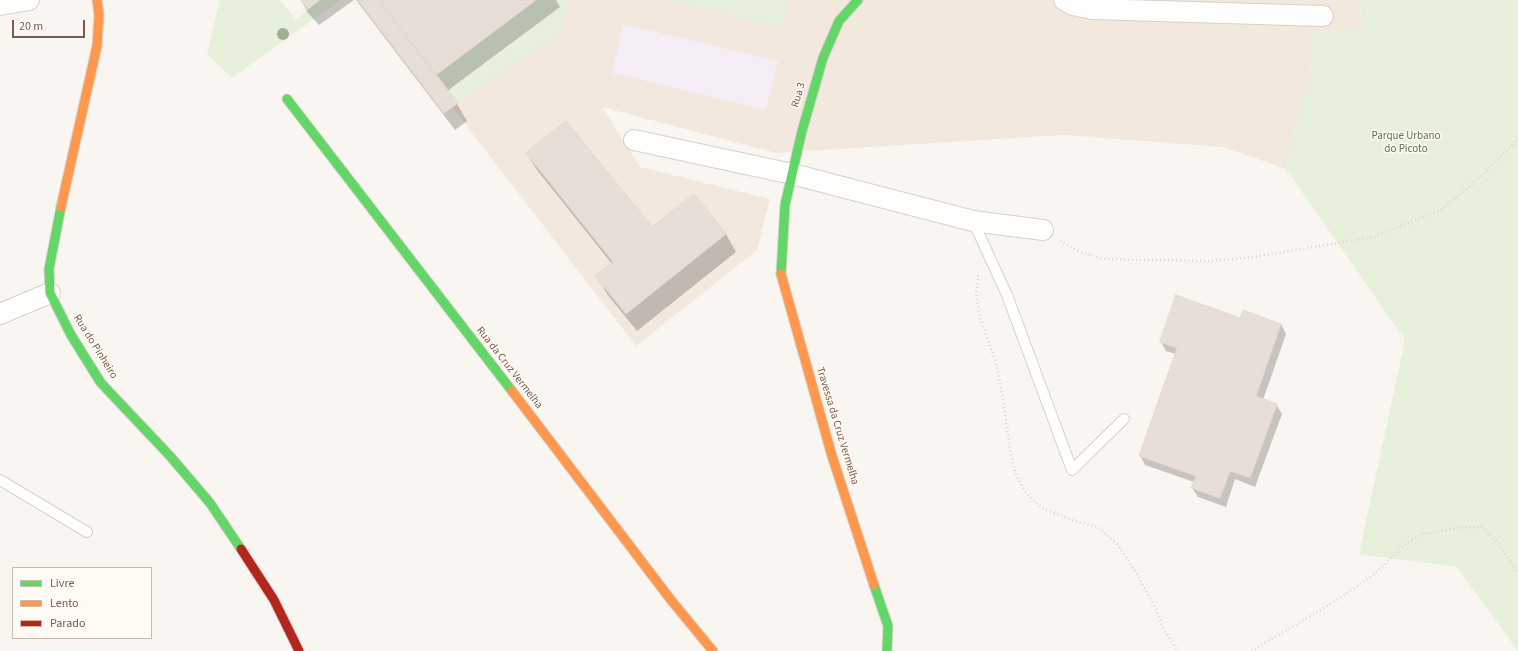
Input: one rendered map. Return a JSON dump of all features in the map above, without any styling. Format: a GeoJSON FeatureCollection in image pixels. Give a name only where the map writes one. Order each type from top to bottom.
{"type":"FeatureCollection","features":[{"type":"Feature","properties":{"kind":"street"},"geometry":{"type":"LineString","coordinates":[[0,5],[30,0]]}},
{"type":"Feature","properties":{"kind":"street","name":"Rua do Pinheiro"},"geometry":{"type":"LineString","coordinates":[[97,0],[99,10],[97,47],[79,123],[49,269],[50,293],[71,335],[101,383],[170,456],[210,503],[274,600],[299,651]]}},
{"type":"Feature","properties":{"kind":"street","name":"Rua 3"},"geometry":{"type":"LineString","coordinates":[[785,206],[802,131],[823,58],[839,21],[858,0]]}},
{"type":"Feature","properties":{"kind":"street"},"geometry":{"type":"LineString","coordinates":[[1064,0],[1073,5],[1092,9],[1323,16]]}},
{"type":"Feature","properties":{"kind":"street","name":"Rua da Cruz Vermelha"},"geometry":{"type":"LineString","coordinates":[[287,99],[671,600],[713,651]]}},
{"type":"Feature","properties":{"kind":"street"},"geometry":{"type":"LineString","coordinates":[[634,140],[792,174],[973,221],[1043,230]]}},
{"type":"Feature","properties":{"kind":"street","name":"Travessa da Cruz Vermelha"},"geometry":{"type":"LineString","coordinates":[[785,206],[781,277],[832,456],[888,626],[888,651]]}},
{"type":"Feature","properties":{"kind":"street"},"geometry":{"type":"LineString","coordinates":[[0,314],[50,293]]}},
{"type":"Feature","properties":{"kind":"lane"},"geometry":{"type":"LineString","coordinates":[[973,221],[1007,295],[1072,470],[1124,419]]}},
{"type":"Feature","properties":{"kind":"lane"},"geometry":{"type":"LineString","coordinates":[[0,480],[87,532]]}},
{"type":"Feature","properties":{"kind":"path"},"geometry":{"type":"LineString","coordinates":[[1043,230],[1078,251],[1103,259],[1159,261],[1210,261],[1247,258],[1373,237],[1441,210],[1484,175],[1518,139]]}},
{"type":"Feature","properties":{"kind":"path"},"geometry":{"type":"LineString","coordinates":[[1251,651],[1305,620],[1352,590],[1376,573],[1404,545],[1422,534],[1464,527],[1482,527],[1498,543],[1518,573]]}},
{"type":"Feature","properties":{"kind":"shaded area"},"geometry":{"type":"Polygon","coordinates":[[[569,0],[1360,0],[1361,28],[1312,32],[1310,83],[1299,108],[1286,169],[1223,147],[1064,135],[776,153],[602,107],[640,167],[770,199],[757,250],[636,346],[452,107],[560,32],[569,0]]]}},
{"type":"Feature","properties":{"kind":"shaded area"},"geometry":{"type":"Polygon","coordinates":[[[623,24],[778,61],[766,110],[612,73],[623,24]]]}},
{"type":"Feature","properties":{"kind":"green space"},"geometry":{"type":"Polygon","coordinates":[[[220,0],[280,0],[296,19],[320,0],[340,0],[232,78],[207,54],[220,0]]]}},
{"type":"Feature","properties":{"kind":"green space"},"geometry":{"type":"Polygon","coordinates":[[[536,0],[569,0],[560,32],[458,103],[436,75],[536,0]]]}},
{"type":"Feature","properties":{"kind":"green space"},"geometry":{"type":"Polygon","coordinates":[[[672,0],[790,0],[783,28],[672,0]]]}},
{"type":"Feature","properties":{"kind":"green space","name":"Parque Urbano do Picoto"},"geometry":{"type":"Polygon","coordinates":[[[1360,0],[1518,0],[1518,651],[1457,567],[1359,554],[1405,340],[1286,169],[1299,108],[1310,83],[1312,32],[1361,28],[1360,0]]]}},
{"type":"Feature","properties":{"kind":"building"},"geometry":{"type":"Polygon","coordinates":[[[301,0],[320,0],[308,9],[301,0]]]}},
{"type":"Feature","properties":{"kind":"building"},"geometry":{"type":"Polygon","coordinates":[[[358,0],[379,0],[458,103],[444,113],[358,0]]]}},
{"type":"Feature","properties":{"kind":"building"},"geometry":{"type":"Polygon","coordinates":[[[379,0],[536,0],[436,75],[379,0]]]}},
{"type":"Feature","properties":{"kind":"building"},"geometry":{"type":"Polygon","coordinates":[[[566,121],[652,227],[694,194],[726,234],[626,314],[595,276],[613,262],[526,153],[566,121]]]}},
{"type":"Feature","properties":{"kind":"building"},"geometry":{"type":"Polygon","coordinates":[[[1176,295],[1240,318],[1243,310],[1281,324],[1256,396],[1277,404],[1250,478],[1230,471],[1220,498],[1191,488],[1196,476],[1139,456],[1177,348],[1160,342],[1176,295]]]}},
{"type":"Feature","properties":{"kind":"traffic: fast"},"geometry":{"type":"LineString","coordinates":[[781,274],[785,205],[802,131],[823,58],[839,21],[858,0]]}},
{"type":"Feature","properties":{"kind":"traffic: fast"},"geometry":{"type":"LineString","coordinates":[[287,99],[512,391]]}},
{"type":"Feature","properties":{"kind":"traffic: fast"},"geometry":{"type":"LineString","coordinates":[[61,207],[49,269],[50,293],[71,335],[101,383],[170,456],[210,503],[241,549]]}},
{"type":"Feature","properties":{"kind":"traffic: fast"},"geometry":{"type":"LineString","coordinates":[[874,585],[888,626],[887,651]]}},
{"type":"Feature","properties":{"kind":"traffic: slow"},"geometry":{"type":"LineString","coordinates":[[61,207],[97,46],[99,15],[97,0]]}},
{"type":"Feature","properties":{"kind":"traffic: slow"},"geometry":{"type":"LineString","coordinates":[[781,274],[832,456],[874,585]]}},
{"type":"Feature","properties":{"kind":"traffic: slow"},"geometry":{"type":"LineString","coordinates":[[512,391],[671,600],[713,651]]}},
{"type":"Feature","properties":{"kind":"traffic: jam"},"geometry":{"type":"LineString","coordinates":[[241,549],[274,600],[299,651]]}}]}
